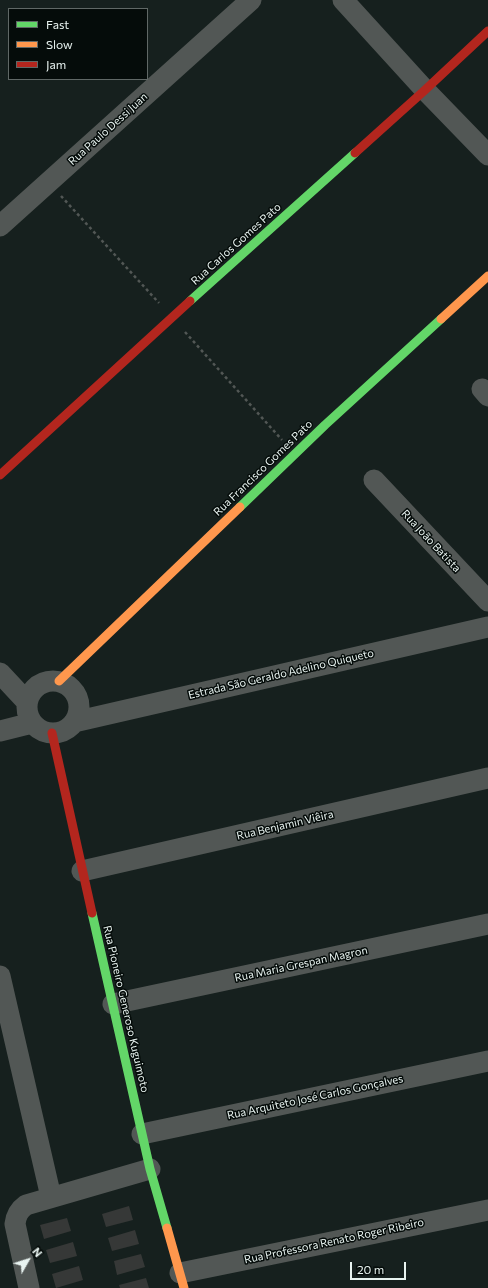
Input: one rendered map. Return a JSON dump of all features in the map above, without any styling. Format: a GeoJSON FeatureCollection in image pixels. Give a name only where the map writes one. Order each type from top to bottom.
{"type":"FeatureCollection","features":[{"type":"Feature","properties":{"kind":"street","name":"Rua Paulo Dessi Juan"},"geometry":{"type":"LineString","coordinates":[[0,226],[251,0]]}},
{"type":"Feature","properties":{"kind":"street"},"geometry":{"type":"LineString","coordinates":[[343,0],[425,90],[488,155]]}},
{"type":"Feature","properties":{"kind":"street","name":"Rua Carlos Gomes Pato"},"geometry":{"type":"LineString","coordinates":[[0,475],[166,323],[425,90],[488,31]]}},
{"type":"Feature","properties":{"kind":"street","name":"Rua Francisco Gomes Pato"},"geometry":{"type":"LineString","coordinates":[[59,681],[325,425],[488,276]]}},
{"type":"Feature","properties":{"kind":"street","name":"Rua João Batista"},"geometry":{"type":"LineString","coordinates":[[374,480],[488,601]]}},
{"type":"Feature","properties":{"kind":"street","name":"Estrada São Geraldo Adelino Quiqueto"},"geometry":{"type":"LineString","coordinates":[[74,722],[488,627]]}},
{"type":"Feature","properties":{"kind":"street"},"geometry":{"type":"LineString","coordinates":[[0,673],[26,702]]}},
{"type":"Feature","properties":{"kind":"street"},"geometry":{"type":"LineString","coordinates":[[50,680],[59,681],[73,690],[79,706],[78,714],[74,722],[64,730],[52,733],[44,732],[32,723],[27,713],[26,702],[29,694],[35,687],[50,680]]}},
{"type":"Feature","properties":{"kind":"street"},"geometry":{"type":"LineString","coordinates":[[0,731],[32,723]]}},
{"type":"Feature","properties":{"kind":"street","name":"Rua Pioneiro Generoso Kuguimoto"},"geometry":{"type":"LineString","coordinates":[[52,733],[150,1170],[182,1280]]}},
{"type":"Feature","properties":{"kind":"street","name":"Rua Benjamin Viêira"},"geometry":{"type":"LineString","coordinates":[[82,871],[488,778]]}},
{"type":"Feature","properties":{"kind":"street","name":"Rua Maria Grespan Magron"},"geometry":{"type":"LineString","coordinates":[[113,1004],[488,924]]}},
{"type":"Feature","properties":{"kind":"street"},"geometry":{"type":"LineString","coordinates":[[0,976],[51,1197]]}},
{"type":"Feature","properties":{"kind":"street","name":"Rua Arquiteto José Carlos Gonçalves"},"geometry":{"type":"LineString","coordinates":[[142,1134],[488,1060]]}},
{"type":"Feature","properties":{"kind":"street"},"geometry":{"type":"LineString","coordinates":[[29,1288],[15,1224],[16,1217],[20,1210],[26,1205],[51,1197],[150,1170]]}},
{"type":"Feature","properties":{"kind":"street","name":"Rua Professora Renato Roger Ribeiro"},"geometry":{"type":"LineString","coordinates":[[182,1280],[488,1210]]}},
{"type":"Feature","properties":{"kind":"building"},"geometry":{"type":"Polygon","coordinates":[[[129,1206],[133,1220],[106,1227],[102,1214],[129,1206]]]}},
{"type":"Feature","properties":{"kind":"building"},"geometry":{"type":"Polygon","coordinates":[[[67,1218],[71,1231],[44,1239],[40,1225],[67,1218]]]}},
{"type":"Feature","properties":{"kind":"building"},"geometry":{"type":"Polygon","coordinates":[[[135,1230],[139,1244],[112,1251],[108,1238],[135,1230]]]}},
{"type":"Feature","properties":{"kind":"building"},"geometry":{"type":"Polygon","coordinates":[[[73,1242],[77,1256],[50,1263],[46,1250],[73,1242]]]}},
{"type":"Feature","properties":{"kind":"building"},"geometry":{"type":"Polygon","coordinates":[[[141,1254],[145,1267],[117,1275],[114,1261],[141,1254]]]}},
{"type":"Feature","properties":{"kind":"building"},"geometry":{"type":"Polygon","coordinates":[[[79,1266],[83,1280],[56,1288],[52,1274],[79,1266]]]}},
{"type":"Feature","properties":{"kind":"building"},"geometry":{"type":"Polygon","coordinates":[[[146,1278],[149,1288],[120,1288],[119,1285],[146,1278]]]}},
{"type":"Feature","properties":{"kind":"traffic: fast"},"geometry":{"type":"LineString","coordinates":[[190,301],[355,153]]}},
{"type":"Feature","properties":{"kind":"traffic: fast"},"geometry":{"type":"LineString","coordinates":[[240,507],[325,425],[441,319]]}},
{"type":"Feature","properties":{"kind":"traffic: fast"},"geometry":{"type":"LineString","coordinates":[[92,913],[150,1169],[167,1228]]}},
{"type":"Feature","properties":{"kind":"traffic: slow"},"geometry":{"type":"LineString","coordinates":[[441,319],[488,276]]}},
{"type":"Feature","properties":{"kind":"traffic: slow"},"geometry":{"type":"LineString","coordinates":[[59,681],[240,507]]}},
{"type":"Feature","properties":{"kind":"traffic: slow"},"geometry":{"type":"LineString","coordinates":[[167,1228],[184,1288]]}},
{"type":"Feature","properties":{"kind":"traffic: jam"},"geometry":{"type":"LineString","coordinates":[[355,153],[488,31]]}},
{"type":"Feature","properties":{"kind":"traffic: jam"},"geometry":{"type":"LineString","coordinates":[[0,475],[190,301]]}},
{"type":"Feature","properties":{"kind":"traffic: jam"},"geometry":{"type":"LineString","coordinates":[[52,733],[92,913]]}}]}
